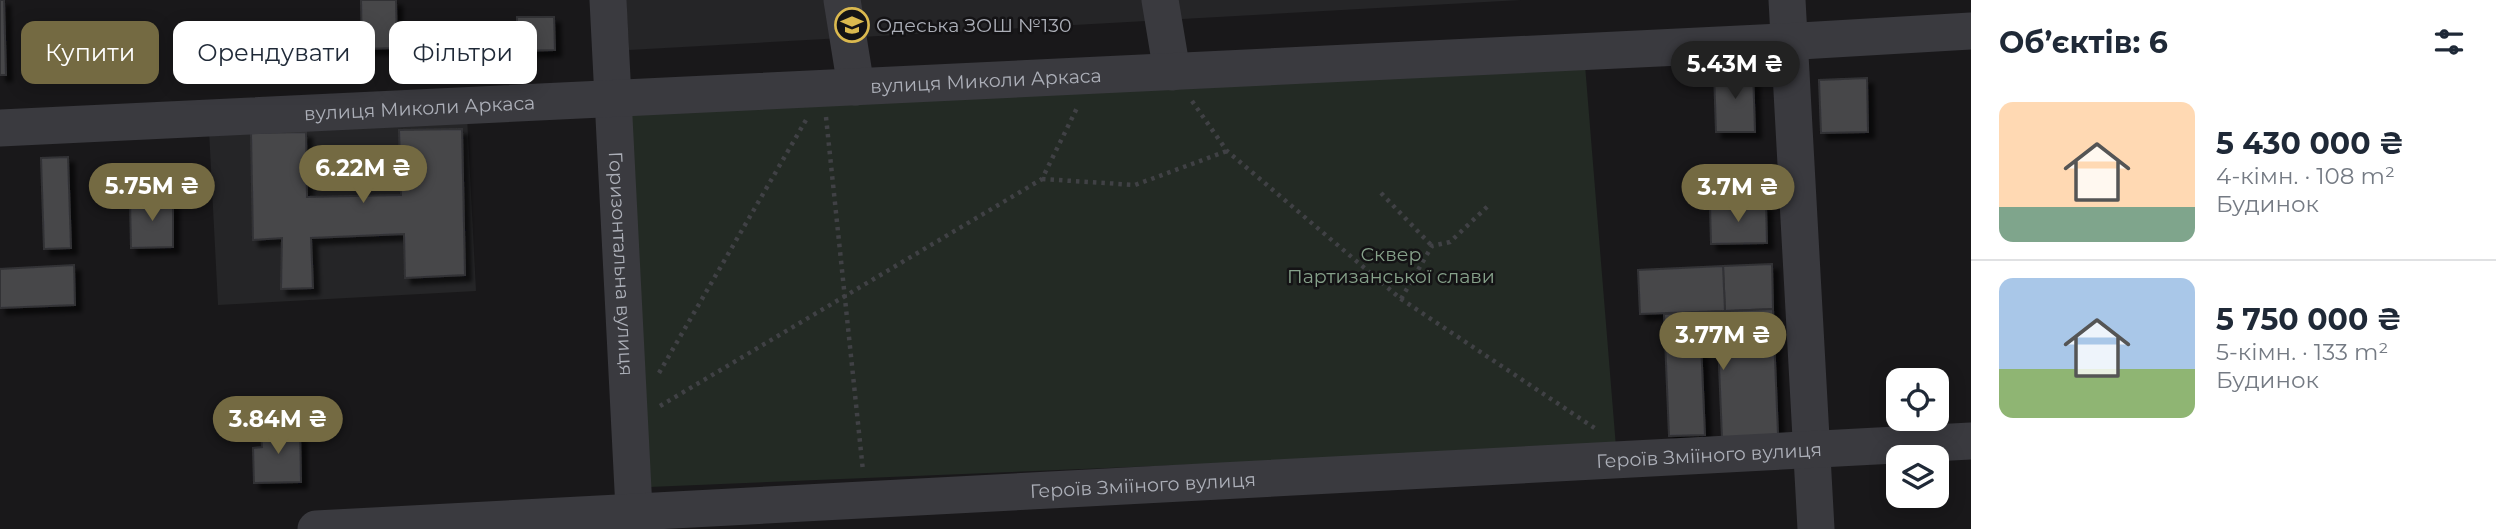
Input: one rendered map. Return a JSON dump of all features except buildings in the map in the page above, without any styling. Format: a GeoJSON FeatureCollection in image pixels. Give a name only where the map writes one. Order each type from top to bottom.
{"type":"FeatureCollection","features":[{"type":"Feature","properties":{"kind":"street","name":"Горизонтальна вулиця"},"geometry":{"type":"LineString","coordinates":[[608,0],[634,521]]}},
{"type":"Feature","properties":{"kind":"street"},"geometry":{"type":"LineString","coordinates":[[840,88],[842,0]]}},
{"type":"Feature","properties":{"kind":"street"},"geometry":{"type":"LineString","coordinates":[[1160,0],[1172,72]]}},
{"type":"Feature","properties":{"kind":"street"},"geometry":{"type":"LineString","coordinates":[[1787,0],[1816,529]]}},
{"type":"Feature","properties":{"kind":"street","name":"вулиця Миколи Аркаса"},"geometry":{"type":"LineString","coordinates":[[0,128],[1971,31]]}},
{"type":"Feature","properties":{"kind":"street","name":"Героїв Зміїного вулиця"},"geometry":{"type":"LineString","coordinates":[[316,529],[634,521],[867,500],[1971,441]]}},
{"type":"Feature","properties":{"kind":"path"},"geometry":{"type":"LineString","coordinates":[[1172,72],[1227,151],[1401,299],[1642,459]]}},
{"type":"Feature","properties":{"kind":"path"},"geometry":{"type":"LineString","coordinates":[[630,423],[1042,179],[1093,76]]}},
{"type":"Feature","properties":{"kind":"path"},"geometry":{"type":"LineString","coordinates":[[840,88],[845,296],[867,500]]}},
{"type":"Feature","properties":{"kind":"path"},"geometry":{"type":"LineString","coordinates":[[658,375],[840,88]]}},
{"type":"Feature","properties":{"kind":"path"},"geometry":{"type":"LineString","coordinates":[[1042,179],[1135,185],[1227,151]]}},
{"type":"Feature","properties":{"kind":"path"},"geometry":{"type":"LineString","coordinates":[[1381,193],[1432,246]]}},
{"type":"Feature","properties":{"kind":"path"},"geometry":{"type":"LineString","coordinates":[[1401,299],[1432,246],[1450,242],[1489,205]]}},
{"type":"Feature","properties":{"kind":"shaded area","name":"Одеська ЗОШ №130"},"geometry":{"type":"Polygon","coordinates":[[[626,0],[1521,0],[629,50],[626,0]]]}},
{"type":"Feature","properties":{"kind":"shaded area"},"geometry":{"type":"Polygon","coordinates":[[[467,116],[476,291],[218,305],[209,130],[467,116]]]}},
{"type":"Feature","properties":{"kind":"green space","name":"Сквер Партизанської слави"},"geometry":{"type":"Polygon","coordinates":[[[1585,65],[1616,447],[649,487],[629,112],[1585,65]]]}},
{"type":"Feature","properties":{"kind":"place","name":"Одеська ЗОШ №130"},"geometry":{"type":"Point","coordinates":[852,25]}}]}
